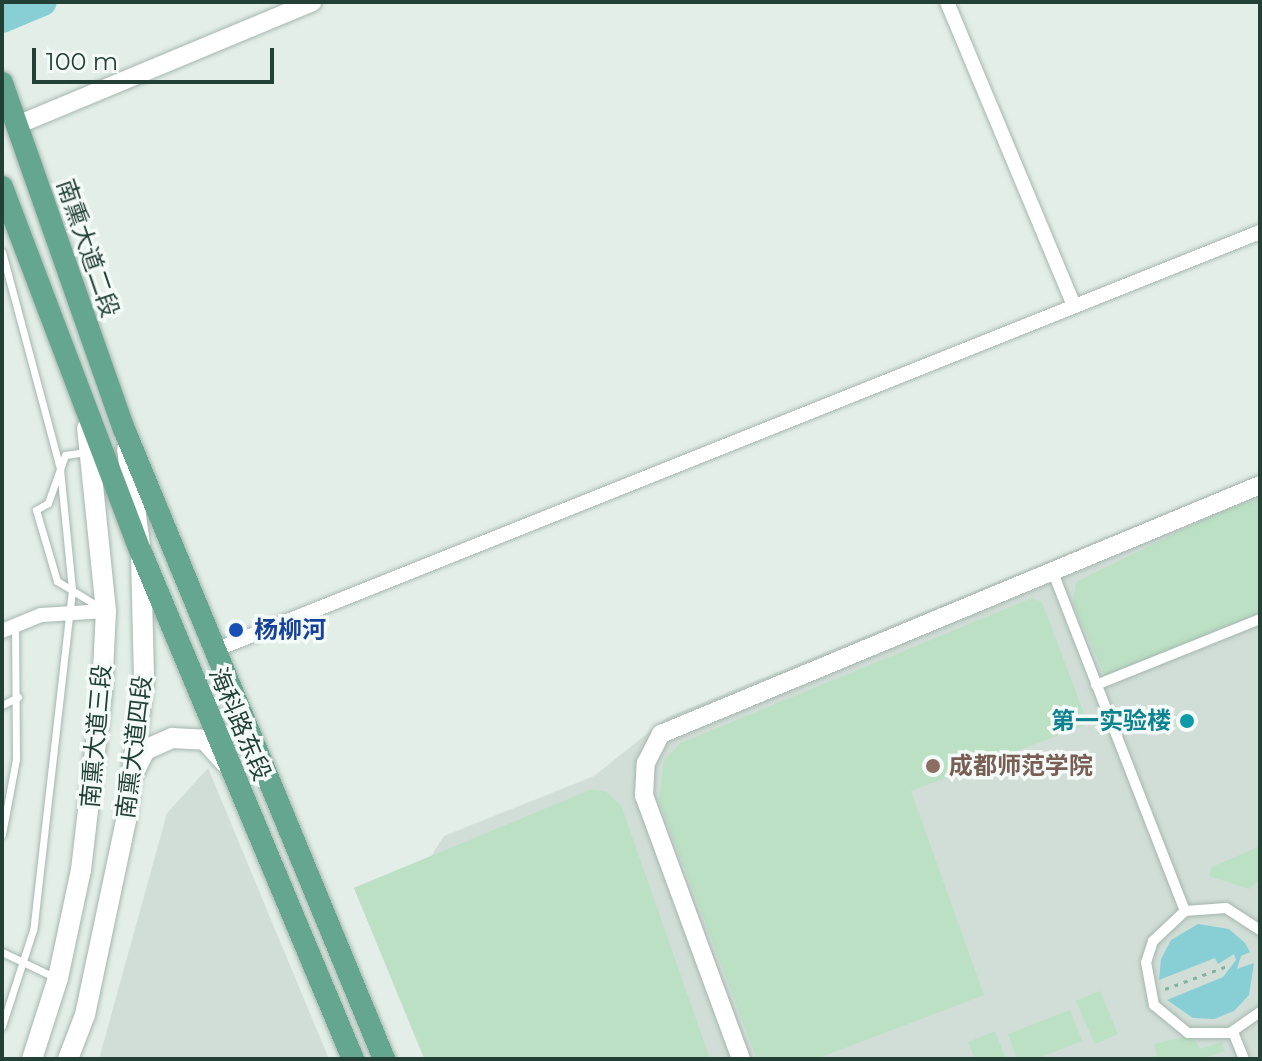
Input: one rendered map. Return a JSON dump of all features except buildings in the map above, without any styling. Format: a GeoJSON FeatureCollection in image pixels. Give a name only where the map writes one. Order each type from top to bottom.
{"type":"FeatureCollection","features":[{"type":"Feature","properties":{"kind":"main road","name":"南熏大道二段"},"geometry":{"type":"LineString","coordinates":[[2,83],[124,429]]}},
{"type":"Feature","properties":{"kind":"main road"},"geometry":{"type":"LineString","coordinates":[[2,187],[84,408]]}},
{"type":"Feature","properties":{"kind":"main road","name":"海科路东段"},"geometry":{"type":"LineString","coordinates":[[84,408],[230,768],[353,1059]]}},
{"type":"Feature","properties":{"kind":"main road","name":"南熏大道三段"},"geometry":{"type":"LineString","coordinates":[[32,1059],[58,978],[92,797],[106,611],[84,408]]}},
{"type":"Feature","properties":{"kind":"main road","name":"南熏大道四段"},"geometry":{"type":"LineString","coordinates":[[68,1059],[85,1015],[132,777],[144,678],[141,552],[124,429]]}},
{"type":"Feature","properties":{"kind":"main road","name":"海科路东段"},"geometry":{"type":"LineString","coordinates":[[124,429],[384,1059]]}},
{"type":"Feature","properties":{"kind":"main road"},"geometry":{"type":"LineString","coordinates":[[132,777],[145,750],[172,738],[205,740],[230,768]]}},
{"type":"Feature","properties":{"kind":"street"},"geometry":{"type":"LineString","coordinates":[[17,125],[312,2]]}},
{"type":"Feature","properties":{"kind":"street"},"geometry":{"type":"LineString","coordinates":[[947,2],[1074,306]]}},
{"type":"Feature","properties":{"kind":"street"},"geometry":{"type":"LineString","coordinates":[[215,650],[1260,232]]}},
{"type":"Feature","properties":{"kind":"street"},"geometry":{"type":"LineString","coordinates":[[741,1059],[644,796],[642,778],[655,742],[668,729],[1260,485]]}},
{"type":"Feature","properties":{"kind":"street"},"geometry":{"type":"LineString","coordinates":[[1052,570],[1185,911]]}},
{"type":"Feature","properties":{"kind":"street"},"geometry":{"type":"LineString","coordinates":[[8,628],[41,615],[106,611]]}},
{"type":"Feature","properties":{"kind":"street"},"geometry":{"type":"LineString","coordinates":[[1096,685],[1260,619]]}},
{"type":"Feature","properties":{"kind":"street"},"geometry":{"type":"LineString","coordinates":[[1260,930],[1226,908],[1185,911],[1153,941],[1146,962],[1150,994],[1169,1022],[1188,1033],[1210,1037],[1233,1032],[1260,1012]]}},
{"type":"Feature","properties":{"kind":"street"},"geometry":{"type":"LineString","coordinates":[[1233,1032],[1244,1059]]}},
{"type":"Feature","properties":{"kind":"lane"},"geometry":{"type":"LineString","coordinates":[[2,252],[60,469],[72,590],[33,930],[2,1026]]}},
{"type":"Feature","properties":{"kind":"lane"},"geometry":{"type":"LineString","coordinates":[[91,452],[65,455],[48,503],[36,510],[57,581],[106,611]]}},
{"type":"Feature","properties":{"kind":"lane"},"geometry":{"type":"LineString","coordinates":[[2,834],[16,759],[18,697],[8,628]]}},
{"type":"Feature","properties":{"kind":"lane"},"geometry":{"type":"LineString","coordinates":[[2,705],[18,697]]}},
{"type":"Feature","properties":{"kind":"lane"},"geometry":{"type":"LineString","coordinates":[[2,952],[58,978]]}},
{"type":"Feature","properties":{"kind":"path"},"geometry":{"type":"LineString","coordinates":[[1150,994],[1230,965]]}},
{"type":"Feature","properties":{"kind":"shaded area","name":"成都师范学院"},"geometry":{"type":"Polygon","coordinates":[[[1260,474],[1260,1059],[424,1059],[354,888],[431,856],[444,836],[594,776],[668,717],[1260,474]]]}},
{"type":"Feature","properties":{"kind":"shaded area"},"geometry":{"type":"Polygon","coordinates":[[[208,768],[329,1059],[99,1059],[167,813],[208,768]]]}},
{"type":"Feature","properties":{"kind":"green space"},"geometry":{"type":"Polygon","coordinates":[[[1260,498],[1260,613],[1105,676],[1073,603],[1076,582],[1217,513],[1260,498]]]}},
{"type":"Feature","properties":{"kind":"green space"},"geometry":{"type":"Polygon","coordinates":[[[1032,598],[1042,602],[1088,724],[911,791],[984,995],[816,1059],[757,1059],[659,801],[664,760],[681,743],[1032,598]]]}},
{"type":"Feature","properties":{"kind":"green space"},"geometry":{"type":"Polygon","coordinates":[[[590,790],[605,791],[621,805],[710,1059],[425,1059],[354,888],[590,790]]]}},
{"type":"Feature","properties":{"kind":"green space"},"geometry":{"type":"Polygon","coordinates":[[[1260,846],[1260,880],[1249,889],[1209,876],[1212,867],[1260,846]]]}},
{"type":"Feature","properties":{"kind":"green space"},"geometry":{"type":"Polygon","coordinates":[[[1100,991],[1118,1034],[1095,1044],[1076,1001],[1100,991]]]}},
{"type":"Feature","properties":{"kind":"green space"},"geometry":{"type":"Polygon","coordinates":[[[1070,1010],[1082,1041],[1036,1059],[1017,1059],[1008,1034],[1070,1010]]]}},
{"type":"Feature","properties":{"kind":"green space"},"geometry":{"type":"Polygon","coordinates":[[[995,1031],[1006,1059],[975,1059],[968,1042],[995,1031]]]}},
{"type":"Feature","properties":{"kind":"green space"},"geometry":{"type":"Polygon","coordinates":[[[1193,1035],[1200,1049],[1222,1042],[1225,1051],[1202,1059],[1146,1059],[1157,1055],[1154,1044],[1193,1035]]]}},
{"type":"Feature","properties":{"kind":"water"},"geometry":{"type":"Polygon","coordinates":[[[1198,924],[1229,929],[1245,943],[1250,952],[1241,956],[1237,969],[1254,963],[1249,995],[1234,1011],[1214,1019],[1193,1018],[1167,1000],[1223,977],[1236,960],[1234,954],[1218,964],[1215,958],[1159,980],[1161,959],[1171,940],[1198,924]]]}},
{"type":"Feature","properties":{"kind":"waterway"},"geometry":{"type":"LineString","coordinates":[[2,19],[43,2]]}},
{"type":"Feature","properties":{"kind":"place","name":"杨柳河"},"geometry":{"type":"Point","coordinates":[236,630]}},
{"type":"Feature","properties":{"kind":"place","name":"第一实验楼"},"geometry":{"type":"Point","coordinates":[1187,721]}},
{"type":"Feature","properties":{"kind":"place","name":"成都师范学院"},"geometry":{"type":"Point","coordinates":[933,766]}}]}
